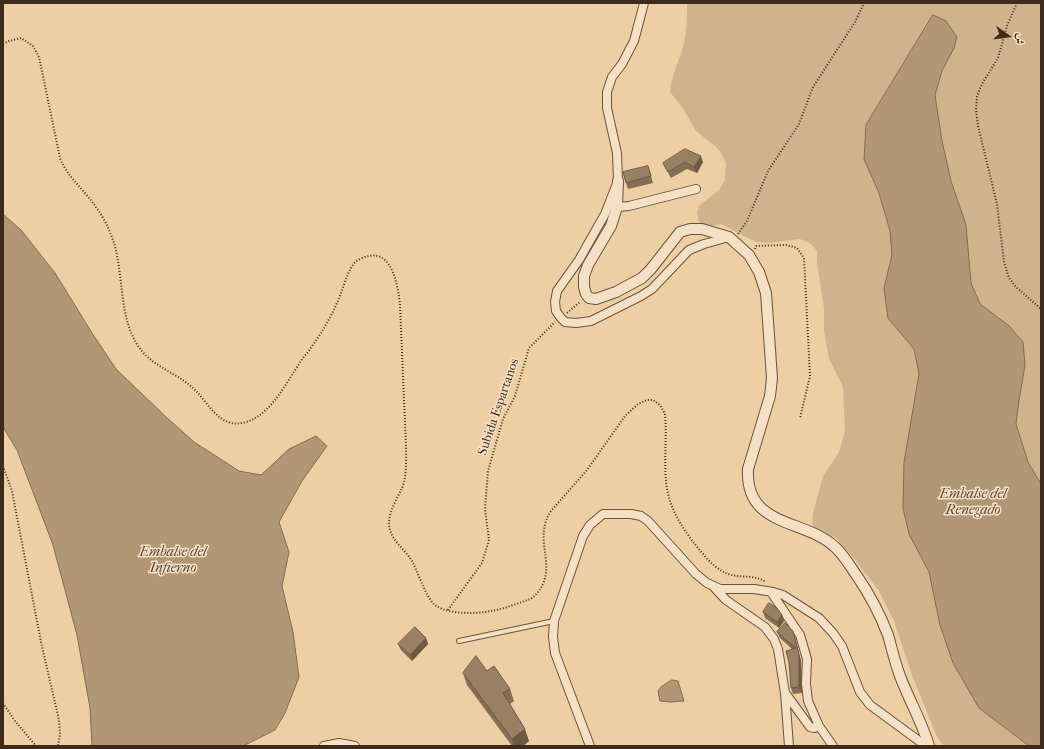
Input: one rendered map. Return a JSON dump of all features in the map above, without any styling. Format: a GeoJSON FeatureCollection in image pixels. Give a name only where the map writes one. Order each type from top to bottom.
{"type":"FeatureCollection","features":[{"type":"Feature","properties":{"kind":"street"},"geometry":{"type":"LineString","coordinates":[[644,3],[634,41],[622,64],[612,77],[607,92],[608,108],[617,153],[617,207],[611,226],[586,270],[584,282],[588,297],[596,299],[616,292],[642,278],[651,269],[680,232],[685,230],[702,229],[730,237],[749,255],[759,272],[766,293],[772,378],[770,396],[748,469],[747,476],[750,490],[756,502],[767,513],[782,521],[819,536],[834,545],[844,556],[872,599],[878,612],[888,636],[899,675],[924,730],[929,746]]}},
{"type":"Feature","properties":{"kind":"street"},"geometry":{"type":"LineString","coordinates":[[618,182],[605,214],[579,260],[558,291],[555,307],[565,322],[576,323],[591,321],[599,318],[652,289],[689,250],[730,237]]}},
{"type":"Feature","properties":{"kind":"street"},"geometry":{"type":"LineString","coordinates":[[617,207],[629,206],[696,189]]}},
{"type":"Feature","properties":{"kind":"street"},"geometry":{"type":"LineString","coordinates":[[590,746],[555,653],[553,637],[554,621],[583,536],[590,525],[603,514],[631,514],[645,518],[701,579],[713,586],[727,590],[754,589],[772,592],[783,595],[811,612],[827,625],[842,646],[860,692],[870,706],[926,746]]}},
{"type":"Feature","properties":{"kind":"street"},"geometry":{"type":"LineString","coordinates":[[713,586],[726,600],[765,626],[772,634],[778,649],[785,693],[789,746]]}},
{"type":"Feature","properties":{"kind":"street"},"geometry":{"type":"LineString","coordinates":[[772,592],[784,612],[796,626],[803,642],[808,668],[806,684],[810,708],[818,726],[834,746]]}},
{"type":"Feature","properties":{"kind":"street"},"geometry":{"type":"LineString","coordinates":[[785,693],[810,727],[814,728],[818,726]]}},
{"type":"Feature","properties":{"kind":"street"},"geometry":{"type":"LineString","coordinates":[[324,746],[340,743],[355,746]]}},
{"type":"Feature","properties":{"kind":"lane"},"geometry":{"type":"LineString","coordinates":[[459,641],[554,621]]}},
{"type":"Feature","properties":{"kind":"path"},"geometry":{"type":"LineString","coordinates":[[730,237],[739,233],[747,220],[768,171],[799,124],[812,87],[855,22],[864,3]]}},
{"type":"Feature","properties":{"kind":"path"},"geometry":{"type":"LineString","coordinates":[[1017,3],[1007,26],[998,58],[982,84],[977,96],[976,110],[978,126],[998,204],[1004,262],[1009,278],[1016,287],[1041,309]]}},
{"type":"Feature","properties":{"kind":"path"},"geometry":{"type":"LineString","coordinates":[[3,44],[9,40],[21,38],[33,46],[39,57],[58,154],[64,168],[93,202],[110,231],[118,255],[126,317],[135,341],[146,356],[163,369],[186,382],[195,390],[220,418],[232,423],[243,423],[252,419],[269,406],[287,385],[300,362],[329,319],[338,302],[352,266],[358,260],[367,256],[379,256],[386,261],[396,283],[400,305],[406,453],[405,474],[402,487],[390,518],[390,528],[394,539],[411,559],[433,603],[439,608],[472,613],[492,611],[532,599],[544,584],[547,574],[543,538],[544,524],[550,511],[587,470],[624,416],[638,404],[647,400],[653,400],[660,405],[665,414],[666,480],[671,504],[678,520],[699,550],[718,568],[734,576],[761,579],[768,584],[772,592]]}},
{"type":"Feature","properties":{"kind":"path"},"geometry":{"type":"LineString","coordinates":[[749,255],[756,246],[786,245],[797,248],[804,258],[810,376],[800,418]]}},
{"type":"Feature","properties":{"kind":"path","name":"Subida Espartanos"},"geometry":{"type":"LineString","coordinates":[[448,610],[482,563],[489,540],[485,509],[488,471],[503,419],[514,396],[529,348],[549,327],[588,297]]}},
{"type":"Feature","properties":{"kind":"path"},"geometry":{"type":"LineString","coordinates":[[3,466],[12,492],[41,642],[59,720],[60,734],[58,746]]}},
{"type":"Feature","properties":{"kind":"path"},"geometry":{"type":"LineString","coordinates":[[3,703],[36,746]]}},
{"type":"Feature","properties":{"kind":"shaded area"},"geometry":{"type":"Polygon","coordinates":[[[687,3],[1041,3],[1041,746],[944,746],[937,737],[912,675],[894,621],[879,591],[836,538],[812,527],[813,513],[823,476],[839,452],[845,431],[843,387],[829,359],[824,331],[824,308],[817,263],[817,251],[811,244],[800,239],[768,243],[756,242],[721,224],[707,227],[702,226],[699,222],[697,213],[699,206],[719,190],[725,180],[726,163],[716,147],[696,131],[682,107],[670,92],[675,69],[684,42],[687,3]]]}},
{"type":"Feature","properties":{"kind":"water","name":"Embalse del Renegado"},"geometry":{"type":"Polygon","coordinates":[[[933,15],[946,21],[957,37],[954,48],[942,71],[935,95],[942,141],[951,181],[966,225],[971,283],[980,304],[1009,326],[1023,342],[1025,365],[1016,424],[1028,462],[1041,484],[1041,746],[1029,746],[979,708],[953,663],[940,625],[929,572],[909,534],[903,508],[904,462],[919,374],[914,349],[888,318],[884,288],[892,255],[890,231],[879,193],[864,159],[866,125],[933,15]]]}},
{"type":"Feature","properties":{"kind":"water","name":"Embalse del Infierno"},"geometry":{"type":"Polygon","coordinates":[[[3,214],[21,230],[55,273],[116,369],[194,442],[239,471],[261,475],[289,449],[316,436],[327,446],[302,481],[279,522],[289,552],[282,586],[293,632],[299,677],[285,713],[275,730],[243,746],[92,746],[90,708],[77,635],[53,545],[17,450],[3,427],[3,214]]]}},
{"type":"Feature","properties":{"kind":"water"},"geometry":{"type":"Polygon","coordinates":[[[672,680],[678,681],[684,701],[660,701],[658,691],[661,687],[672,680]]]}},
{"type":"Feature","properties":{"kind":"building"},"geometry":{"type":"Polygon","coordinates":[[[685,149],[701,156],[694,167],[685,162],[668,172],[663,163],[685,149]]]}},
{"type":"Feature","properties":{"kind":"building"},"geometry":{"type":"Polygon","coordinates":[[[648,166],[651,176],[626,183],[623,172],[648,166]]]}},
{"type":"Feature","properties":{"kind":"building"},"geometry":{"type":"Polygon","coordinates":[[[769,603],[777,608],[782,615],[777,622],[763,612],[769,603]]]}},
{"type":"Feature","properties":{"kind":"building"},"geometry":{"type":"Polygon","coordinates":[[[785,623],[793,631],[799,655],[799,687],[791,688],[789,662],[786,651],[796,648],[777,632],[785,623]]]}},
{"type":"Feature","properties":{"kind":"building"},"geometry":{"type":"Polygon","coordinates":[[[415,627],[426,638],[410,655],[398,644],[415,627]]]}},
{"type":"Feature","properties":{"kind":"building"},"geometry":{"type":"Polygon","coordinates":[[[476,656],[487,671],[494,666],[510,689],[503,693],[525,729],[512,739],[463,673],[476,656]]]}}]}
